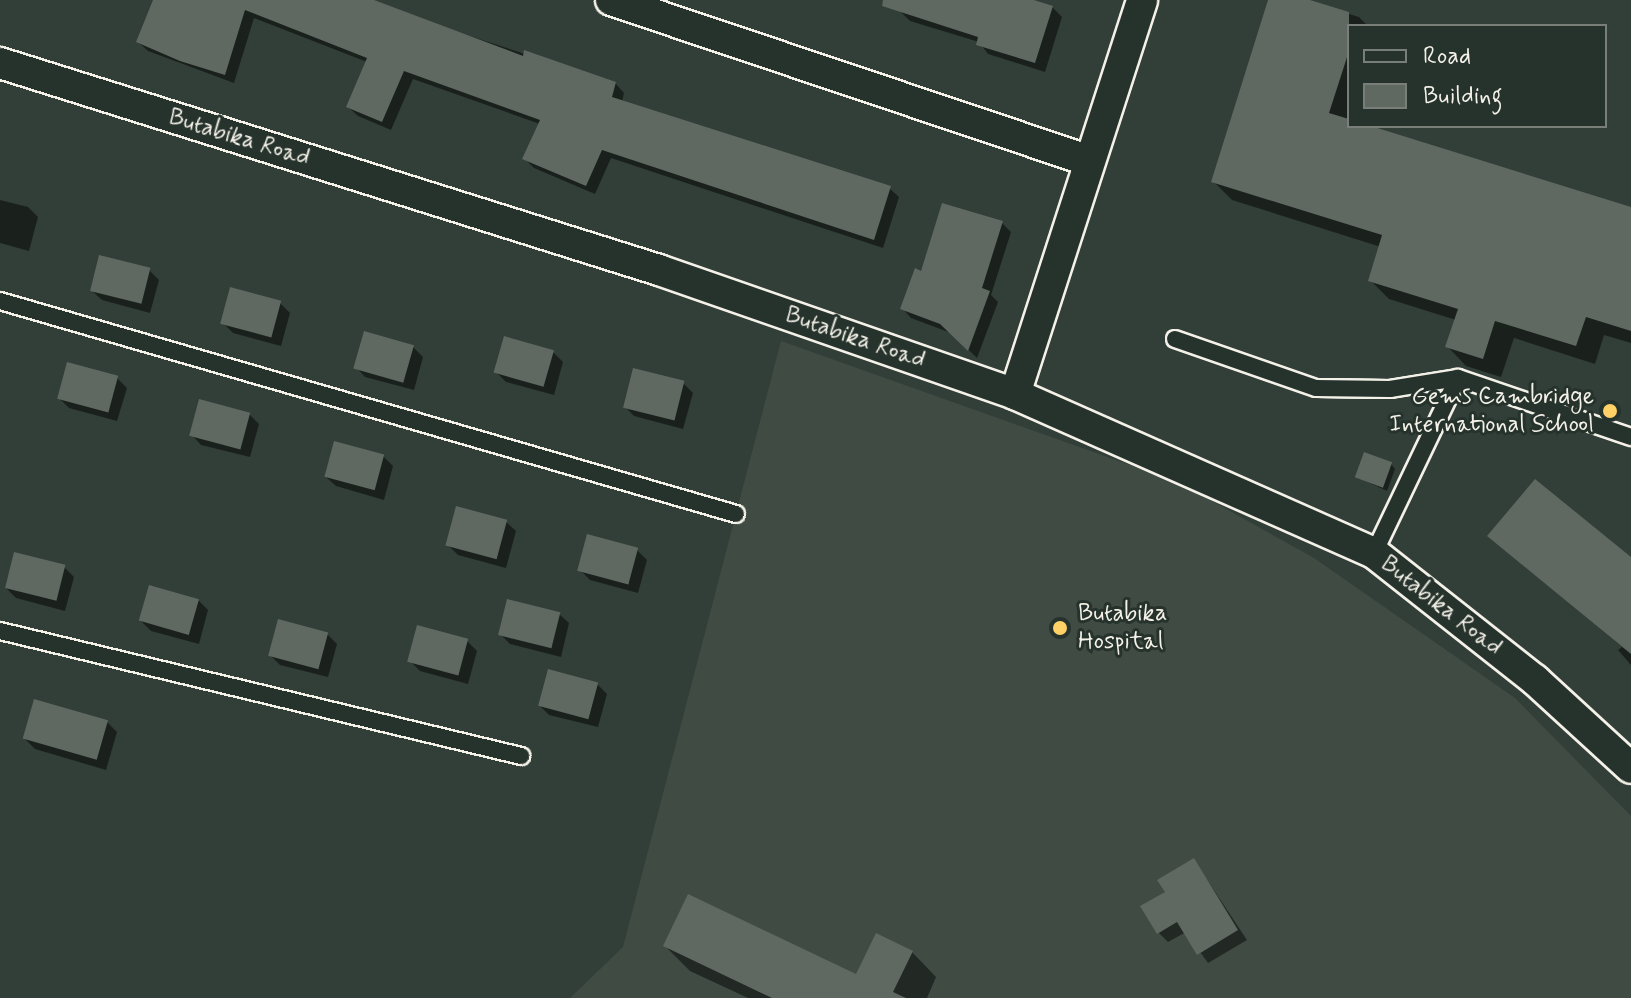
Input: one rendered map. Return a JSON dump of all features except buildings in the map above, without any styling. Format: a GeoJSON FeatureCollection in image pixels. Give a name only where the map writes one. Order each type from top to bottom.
{"type":"FeatureCollection","features":[{"type":"Feature","properties":{"kind":"street"},"geometry":{"type":"LineString","coordinates":[[611,0],[1090,161]]}},
{"type":"Feature","properties":{"kind":"street"},"geometry":{"type":"LineString","coordinates":[[1015,394],[1142,0]]}},
{"type":"Feature","properties":{"kind":"street","name":"Butabika Road"},"geometry":{"type":"LineString","coordinates":[[0,63],[659,270],[1015,394],[1374,553],[1535,680],[1631,768]]}},
{"type":"Feature","properties":{"kind":"lane"},"geometry":{"type":"LineString","coordinates":[[0,301],[736,514]]}},
{"type":"Feature","properties":{"kind":"lane"},"geometry":{"type":"LineString","coordinates":[[1175,339],[1316,388],[1390,389],[1458,378],[1631,437]]}},
{"type":"Feature","properties":{"kind":"lane"},"geometry":{"type":"LineString","coordinates":[[1374,553],[1458,378]]}},
{"type":"Feature","properties":{"kind":"lane"},"geometry":{"type":"LineString","coordinates":[[0,631],[521,756]]}},
{"type":"Feature","properties":{"kind":"shaded area","name":"Butabika Hospital"},"geometry":{"type":"Polygon","coordinates":[[[781,341],[1178,482],[1314,558],[1515,698],[1631,816],[1631,998],[570,998],[623,947],[781,341]]]}},
{"type":"Feature","properties":{"kind":"place","name":"Gems Cambridge International School"},"geometry":{"type":"Point","coordinates":[1610,411]}},
{"type":"Feature","properties":{"kind":"place","name":"Butabika Hospital"},"geometry":{"type":"Point","coordinates":[1060,628]}}]}
